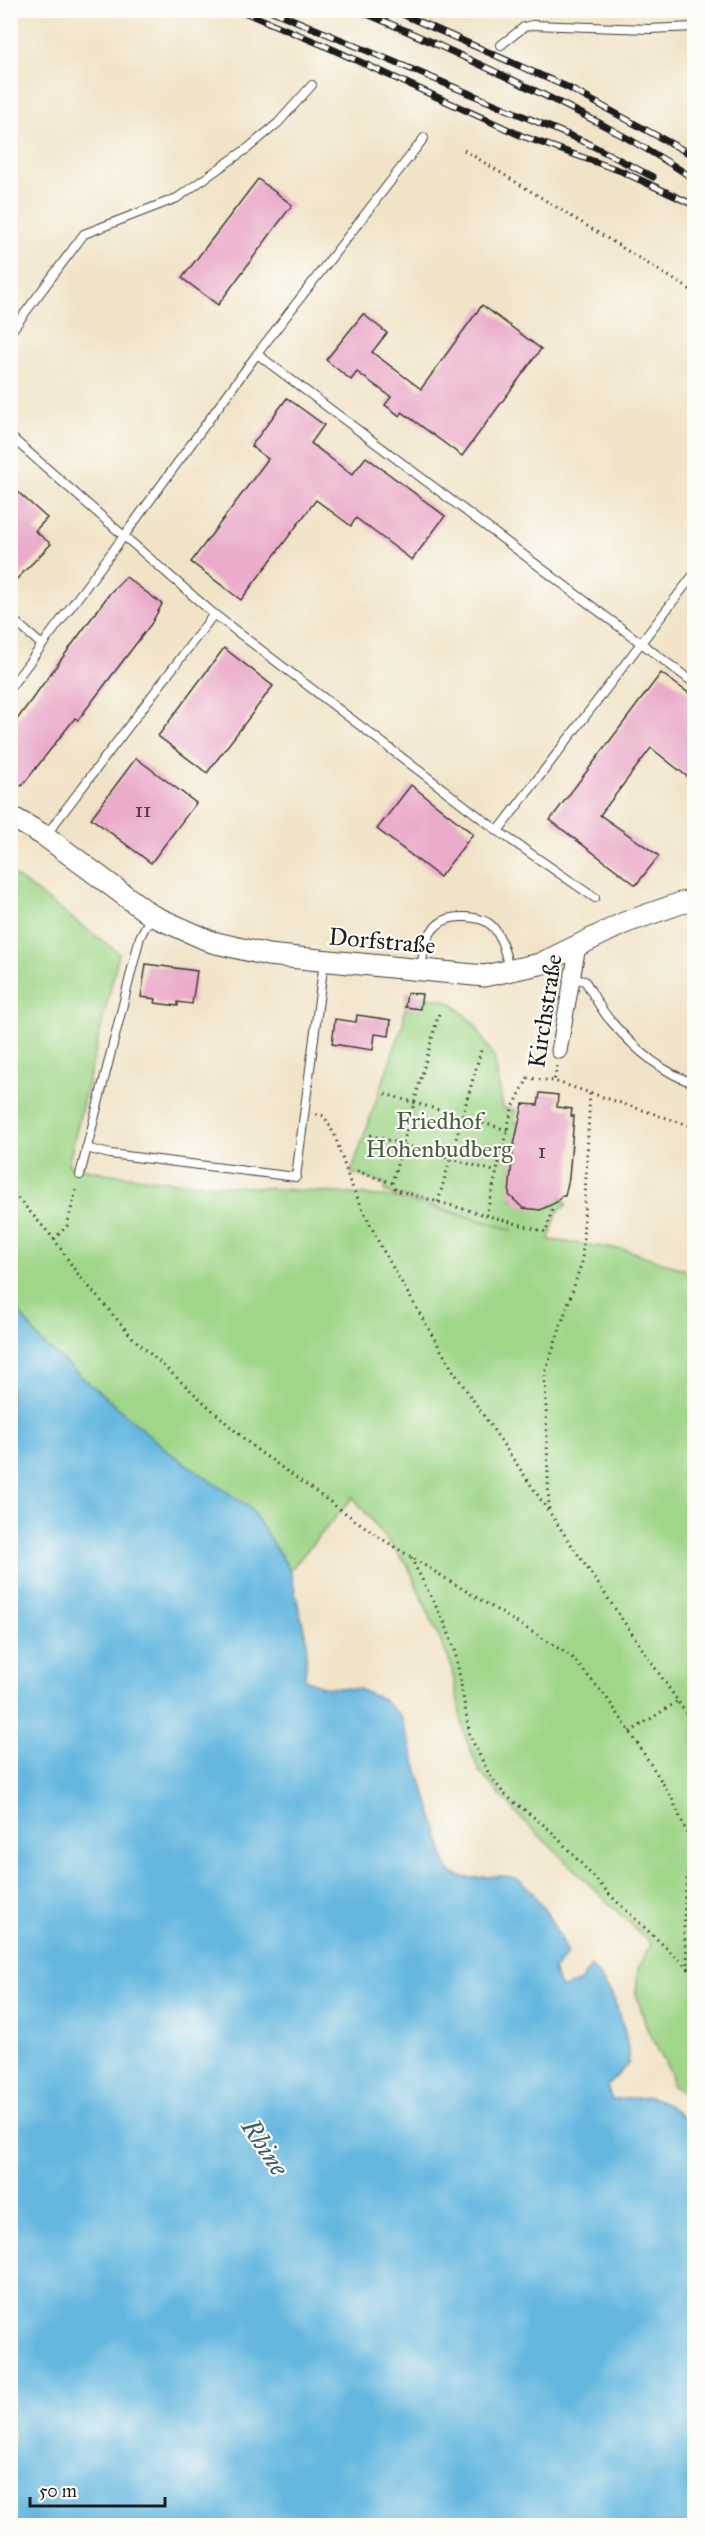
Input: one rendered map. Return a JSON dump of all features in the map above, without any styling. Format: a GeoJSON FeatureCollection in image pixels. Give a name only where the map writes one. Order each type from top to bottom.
{"type":"FeatureCollection","features":[{"type":"Feature","properties":{"kind":"street","name":"Dorfstraße"},"geometry":{"type":"LineString","coordinates":[[10,816],[45,836],[151,915],[212,942],[268,955],[484,976],[540,964],[624,923],[681,903],[694,901]]}},
{"type":"Feature","properties":{"kind":"street","name":"Kirchstraße"},"geometry":{"type":"LineString","coordinates":[[559,1051],[578,946]]}},
{"type":"Feature","properties":{"kind":"lane"},"geometry":{"type":"LineString","coordinates":[[501,45],[524,27],[532,25],[648,29],[694,27]]}},
{"type":"Feature","properties":{"kind":"lane"},"geometry":{"type":"LineString","coordinates":[[10,333],[84,234],[177,198],[248,148],[278,123],[312,85]]}},
{"type":"Feature","properties":{"kind":"lane"},"geometry":{"type":"LineString","coordinates":[[10,688],[257,354],[424,138]]}},
{"type":"Feature","properties":{"kind":"lane"},"geometry":{"type":"LineString","coordinates":[[257,354],[694,683]]}},
{"type":"Feature","properties":{"kind":"lane"},"geometry":{"type":"LineString","coordinates":[[10,436],[214,614],[498,831],[595,898]]}},
{"type":"Feature","properties":{"kind":"lane"},"geometry":{"type":"LineString","coordinates":[[498,831],[694,574]]}},
{"type":"Feature","properties":{"kind":"lane"},"geometry":{"type":"LineString","coordinates":[[45,836],[214,614]]}},
{"type":"Feature","properties":{"kind":"lane"},"geometry":{"type":"LineString","coordinates":[[10,617],[42,645]]}},
{"type":"Feature","properties":{"kind":"lane"},"geometry":{"type":"LineString","coordinates":[[80,1175],[140,937],[151,915]]}},
{"type":"Feature","properties":{"kind":"lane"},"geometry":{"type":"LineString","coordinates":[[421,970],[423,946],[441,921],[450,917],[467,917],[481,919],[494,927],[509,971]]}},
{"type":"Feature","properties":{"kind":"lane"},"geometry":{"type":"LineString","coordinates":[[86,1148],[110,1154],[296,1177],[324,961]]}},
{"type":"Feature","properties":{"kind":"lane"},"geometry":{"type":"LineString","coordinates":[[573,978],[585,981],[608,1019],[633,1044],[671,1074],[694,1083]]}},
{"type":"Feature","properties":{"kind":"path"},"geometry":{"type":"LineString","coordinates":[[464,150],[694,292]]}},
{"type":"Feature","properties":{"kind":"path"},"geometry":{"type":"LineString","coordinates":[[392,1183],[439,1013]]}},
{"type":"Feature","properties":{"kind":"path"},"geometry":{"type":"LineString","coordinates":[[438,1202],[482,1047]]}},
{"type":"Feature","properties":{"kind":"path","name":"Kirchstraße"},"geometry":{"type":"LineString","coordinates":[[559,1051],[554,1081],[694,1127]]}},
{"type":"Feature","properties":{"kind":"path"},"geometry":{"type":"LineString","coordinates":[[486,1216],[512,1109],[528,1077],[554,1081]]}},
{"type":"Feature","properties":{"kind":"path"},"geometry":{"type":"LineString","coordinates":[[549,1510],[545,1372],[582,1262],[590,1092]]}},
{"type":"Feature","properties":{"kind":"path"},"geometry":{"type":"LineString","coordinates":[[385,1094],[507,1130]]}},
{"type":"Feature","properties":{"kind":"path"},"geometry":{"type":"LineString","coordinates":[[304,1111],[324,1116],[335,1136],[350,1182],[380,1245],[452,1369],[694,1725]]}},
{"type":"Feature","properties":{"kind":"path"},"geometry":{"type":"LineString","coordinates":[[370,1135],[497,1172]]}},
{"type":"Feature","properties":{"kind":"path"},"geometry":{"type":"LineString","coordinates":[[357,1171],[392,1183],[396,1190],[546,1232],[552,1210]]}},
{"type":"Feature","properties":{"kind":"path"},"geometry":{"type":"LineString","coordinates":[[54,1239],[67,1226],[80,1175]]}},
{"type":"Feature","properties":{"kind":"path"},"geometry":{"type":"LineString","coordinates":[[10,1189],[54,1239],[77,1273],[134,1339],[253,1447],[382,1539],[571,1656],[607,1698],[630,1732],[670,1796],[692,1845],[685,1893],[684,1933],[689,1968]]}},
{"type":"Feature","properties":{"kind":"path"},"geometry":{"type":"LineString","coordinates":[[411,1557],[455,1650],[470,1736],[489,1774],[504,1794],[550,1830],[615,1900],[689,1968],[694,1976]]}},
{"type":"Feature","properties":{"kind":"path"},"geometry":{"type":"LineString","coordinates":[[630,1732],[678,1701]]}},
{"type":"Feature","properties":{"kind":"green space","name":"Friedhof Hohenbudberg"},"geometry":{"type":"Polygon","coordinates":[[[11,873],[119,953],[68,1165],[104,1173],[174,1182],[392,1197],[513,1230],[384,1191],[386,1184],[351,1173],[403,1024],[407,993],[453,1004],[475,1025],[494,1058],[503,1108],[516,1110],[515,1122],[521,1123],[511,1169],[514,1172],[511,1198],[522,1203],[521,1207],[524,1204],[529,1209],[548,1203],[553,1206],[551,1202],[560,1195],[567,1204],[557,1213],[549,1240],[627,1250],[694,1273],[694,2099],[671,2085],[671,2074],[648,2031],[636,1993],[638,1969],[651,1944],[519,1816],[479,1771],[464,1733],[451,1665],[408,1566],[353,1497],[290,1570],[250,1508],[169,1452],[41,1342],[11,1301],[11,873]]]}},
{"type":"Feature","properties":{"kind":"water","name":"Rhine"},"geometry":{"type":"Polygon","coordinates":[[[11,1301],[41,1342],[169,1452],[250,1508],[290,1570],[307,1642],[305,1679],[323,1687],[358,1689],[382,1699],[401,1717],[442,1846],[445,1863],[452,1872],[461,1877],[509,1876],[519,1880],[540,1903],[567,1953],[553,1970],[561,1989],[580,1982],[591,1966],[612,1994],[623,2024],[628,2048],[628,2064],[607,2086],[612,2100],[649,2097],[664,2102],[694,2126],[694,2525],[11,2525],[11,2442],[16,2436],[15,2430],[10,2425],[11,1301]]]}},
{"type":"Feature","properties":{"kind":"building"},"geometry":{"type":"Polygon","coordinates":[[[258,179],[292,205],[218,305],[182,278],[258,179]]]}},
{"type":"Feature","properties":{"kind":"building"},"geometry":{"type":"Polygon","coordinates":[[[482,305],[541,349],[462,456],[402,412],[400,416],[385,405],[391,397],[357,372],[351,380],[326,360],[363,314],[387,333],[372,352],[421,389],[482,305]]]}},
{"type":"Feature","properties":{"kind":"building"},"geometry":{"type":"Polygon","coordinates":[[[287,398],[324,425],[311,443],[352,475],[366,457],[445,516],[412,560],[356,518],[351,526],[316,500],[241,600],[191,562],[268,459],[251,446],[287,398]]]}},
{"type":"Feature","properties":{"kind":"building"},"geometry":{"type":"Polygon","coordinates":[[[10,485],[47,518],[35,531],[51,544],[10,586],[10,485]]]}},
{"type":"Feature","properties":{"kind":"building"},"geometry":{"type":"Polygon","coordinates":[[[126,577],[162,604],[151,624],[78,720],[75,718],[22,786],[10,777],[10,729],[110,593],[126,577]]]}},
{"type":"Feature","properties":{"kind":"building"},"geometry":{"type":"Polygon","coordinates":[[[224,648],[273,686],[207,773],[158,736],[224,648]]]}},
{"type":"Feature","properties":{"kind":"building"},"geometry":{"type":"Polygon","coordinates":[[[661,673],[694,697],[694,782],[651,748],[600,815],[659,856],[636,885],[550,820],[661,673]]]}},
{"type":"Feature","properties":{"kind":"building"},"geometry":{"type":"Polygon","coordinates":[[[136,758],[196,803],[151,863],[91,818],[136,758]]]}},
{"type":"Feature","properties":{"kind":"building"},"geometry":{"type":"Polygon","coordinates":[[[411,785],[473,834],[440,877],[377,829],[411,785]]]}},
{"type":"Feature","properties":{"kind":"building"},"geometry":{"type":"Polygon","coordinates":[[[146,964],[197,971],[192,1004],[178,1002],[178,1006],[155,1003],[156,999],[141,997],[146,964]]]}},
{"type":"Feature","properties":{"kind":"building"},"geometry":{"type":"Polygon","coordinates":[[[407,993],[422,994],[420,1009],[405,1007],[407,993]]]}},
{"type":"Feature","properties":{"kind":"building"},"geometry":{"type":"Polygon","coordinates":[[[357,1015],[391,1020],[389,1036],[375,1034],[373,1050],[332,1044],[335,1019],[356,1022],[357,1015]]]}},
{"type":"Feature","properties":{"kind":"building"},"geometry":{"type":"Polygon","coordinates":[[[540,1093],[558,1095],[557,1107],[572,1109],[571,1116],[574,1116],[569,1178],[565,1196],[561,1196],[557,1202],[540,1210],[523,1208],[509,1195],[513,1149],[523,1104],[538,1105],[540,1093]]]}},
{"type":"Feature","properties":{"kind":"railway"},"geometry":{"type":"LineString","coordinates":[[239,10],[323,45],[522,136],[621,171],[694,205]]}},
{"type":"Feature","properties":{"kind":"railway"},"geometry":{"type":"LineString","coordinates":[[270,10],[585,142],[653,177]]}},
{"type":"Feature","properties":{"kind":"railway"},"geometry":{"type":"LineString","coordinates":[[357,10],[560,103],[628,139],[694,179]]}},
{"type":"Feature","properties":{"kind":"railway"},"geometry":{"type":"LineString","coordinates":[[393,10],[567,87],[694,156]]}}]}
